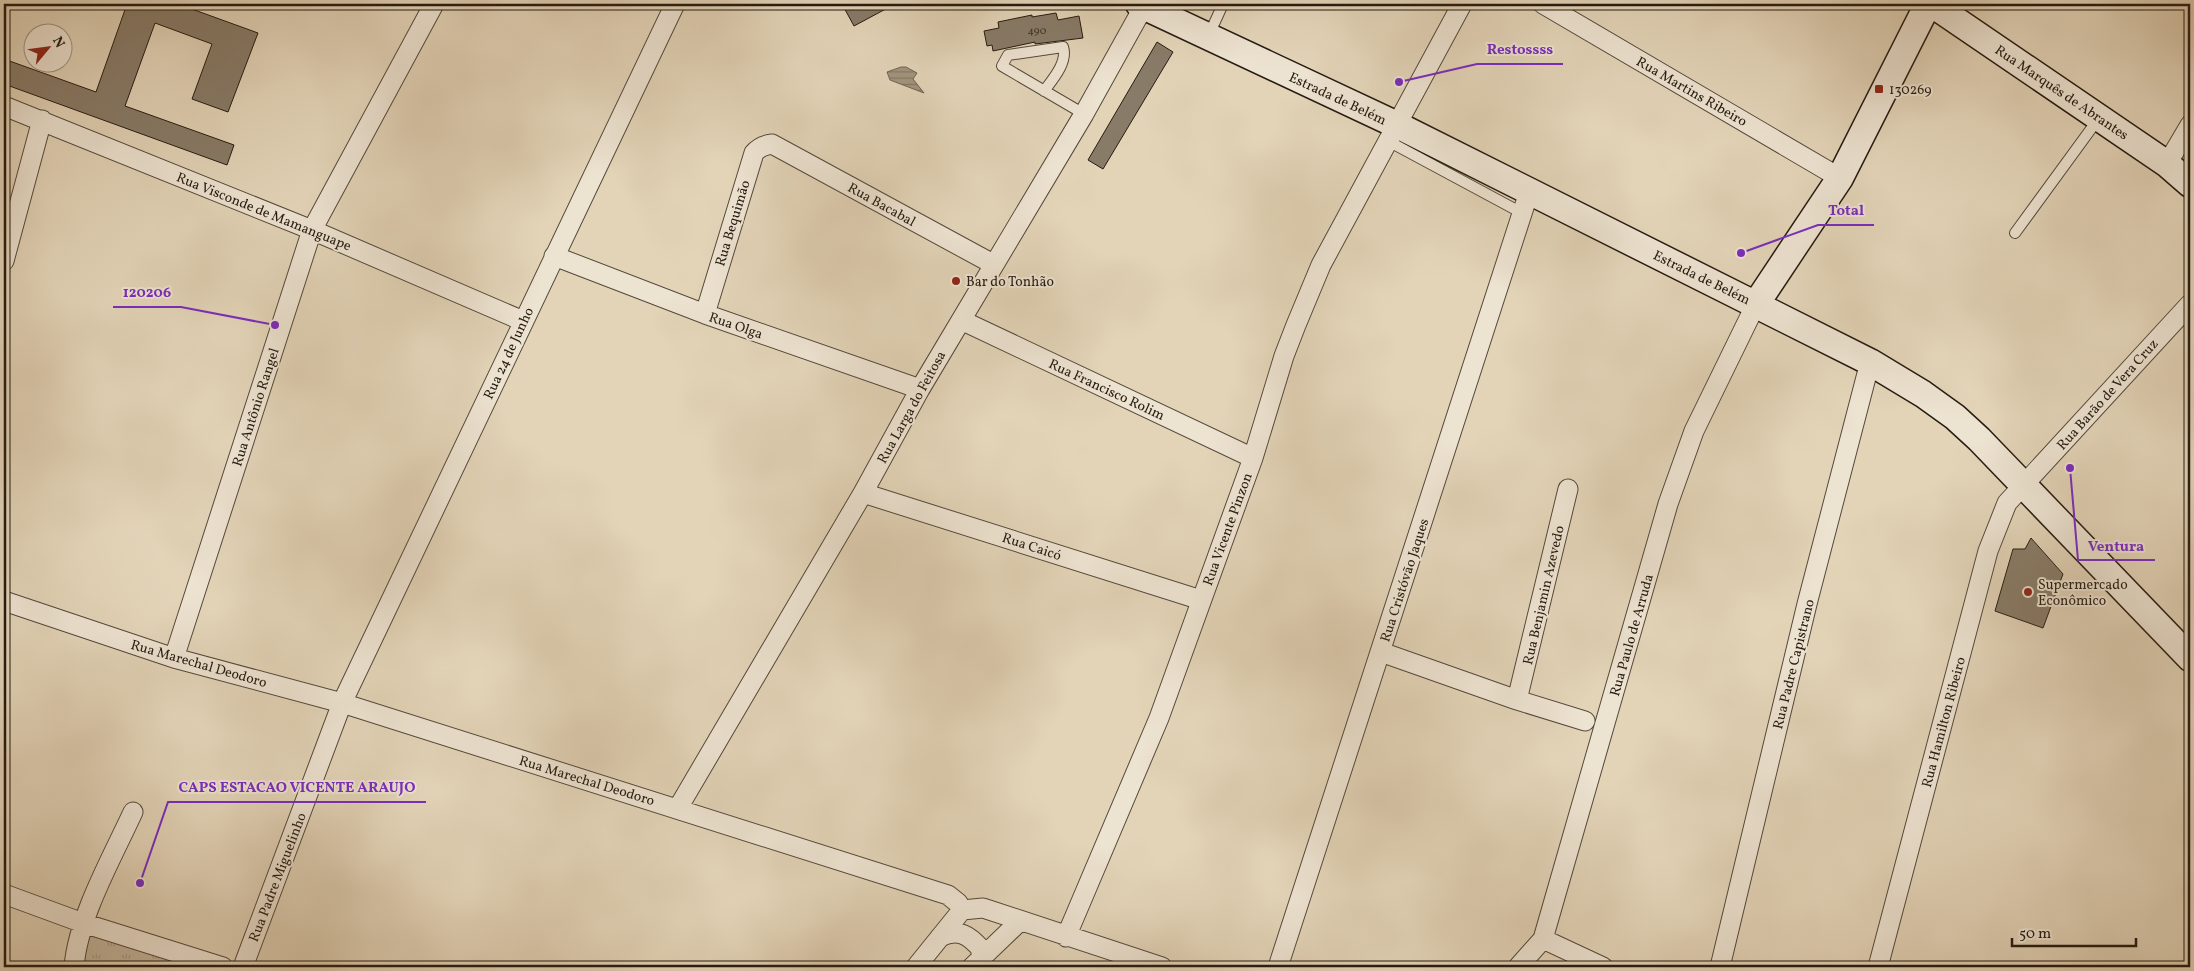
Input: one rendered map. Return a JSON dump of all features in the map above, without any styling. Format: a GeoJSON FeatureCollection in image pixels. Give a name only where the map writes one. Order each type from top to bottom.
{"type":"FeatureCollection","features":[{"type":"Feature","properties":{"kind":"main road"},"geometry":{"type":"LineString","coordinates":[[1756,304],[1840,178],[1930,4]]}},
{"type":"Feature","properties":{"kind":"main road","name":"Rua Marquês de Abrantes"},"geometry":{"type":"LineString","coordinates":[[1930,4],[2167,164],[2190,184]]}},
{"type":"Feature","properties":{"kind":"main road","name":"Estrada de Belém"},"geometry":{"type":"LineString","coordinates":[[1141,5],[1526,203],[1756,304],[1870,362],[1924,394],[1955,417],[2024,485],[2190,658]]}},
{"type":"Feature","properties":{"kind":"street","name":"Rua Antônio Rangel"},"geometry":{"type":"LineString","coordinates":[[174,658],[312,230],[434,4]]}},
{"type":"Feature","properties":{"kind":"street","name":"Rua 24 de Junho"},"geometry":{"type":"LineString","coordinates":[[342,703],[675,4]]}},
{"type":"Feature","properties":{"kind":"street","name":"Rua Vicente Pinzon"},"geometry":{"type":"LineString","coordinates":[[1066,937],[1159,718],[1253,458],[1284,356],[1317,274],[1462,4]]}},
{"type":"Feature","properties":{"kind":"street","name":"Rua Martins Ribeiro"},"geometry":{"type":"LineString","coordinates":[[1544,4],[1840,178]]}},
{"type":"Feature","properties":{"kind":"street","name":"Rua Larga do Feitosa"},"geometry":{"type":"LineString","coordinates":[[678,808],[863,493],[920,389],[993,264],[1084,114],[1141,5]]}},
{"type":"Feature","properties":{"kind":"street","name":"Rua Visconde de Mamanguape"},"geometry":{"type":"LineString","coordinates":[[4,106],[312,230],[523,321]]}},
{"type":"Feature","properties":{"kind":"street"},"geometry":{"type":"LineString","coordinates":[[4,261],[42,120]]}},
{"type":"Feature","properties":{"kind":"street"},"geometry":{"type":"LineString","coordinates":[[2167,164],[2190,125]]}},
{"type":"Feature","properties":{"kind":"street","name":"Rua Bacabal"},"geometry":{"type":"LineString","coordinates":[[772,144],[993,264]]}},
{"type":"Feature","properties":{"kind":"street","name":"Rua Bequimão"},"geometry":{"type":"LineString","coordinates":[[705,314],[754,153],[758,148],[772,144]]}},
{"type":"Feature","properties":{"kind":"street","name":"Rua Cristóvão Jaques"},"geometry":{"type":"LineString","coordinates":[[1278,967],[1526,203]]}},
{"type":"Feature","properties":{"kind":"street","name":"Rua Olga"},"geometry":{"type":"LineString","coordinates":[[554,256],[705,314],[920,389]]}},
{"type":"Feature","properties":{"kind":"street","name":"Rua Paulo de Arruda"},"geometry":{"type":"LineString","coordinates":[[1518,967],[1543,939],[1668,504],[1694,431],[1756,304]]}},
{"type":"Feature","properties":{"kind":"street","name":"Rua Barão de Vera Cruz"},"geometry":{"type":"LineString","coordinates":[[2024,485],[2190,304]]}},
{"type":"Feature","properties":{"kind":"street","name":"Rua Francisco Rolim"},"geometry":{"type":"LineString","coordinates":[[961,320],[1253,458]]}},
{"type":"Feature","properties":{"kind":"street","name":"Rua Padre Capistrano"},"geometry":{"type":"LineString","coordinates":[[1720,967],[1807,604],[1870,362]]}},
{"type":"Feature","properties":{"kind":"street","name":"Rua Hamilton Ribeiro"},"geometry":{"type":"LineString","coordinates":[[1878,967],[1988,551],[2007,503],[2024,485]]}},
{"type":"Feature","properties":{"kind":"street","name":"Rua Benjamin Azevedo"},"geometry":{"type":"LineString","coordinates":[[1518,700],[1568,489]]}},
{"type":"Feature","properties":{"kind":"street","name":"Rua Caicó"},"geometry":{"type":"LineString","coordinates":[[863,493],[1201,600]]}},
{"type":"Feature","properties":{"kind":"street","name":"Rua Marechal Deodoro"},"geometry":{"type":"LineString","coordinates":[[4,601],[174,658],[342,703],[948,894],[958,903],[962,910]]}},
{"type":"Feature","properties":{"kind":"street"},"geometry":{"type":"LineString","coordinates":[[1381,652],[1518,700],[1585,721]]}},
{"type":"Feature","properties":{"kind":"street","name":"Rua Padre Miguelinho"},"geometry":{"type":"LineString","coordinates":[[243,967],[342,703]]}},
{"type":"Feature","properties":{"kind":"street"},"geometry":{"type":"LineString","coordinates":[[74,967],[75,948],[83,922],[133,812]]}},
{"type":"Feature","properties":{"kind":"street"},"geometry":{"type":"LineString","coordinates":[[4,894],[83,922],[223,967]]}},
{"type":"Feature","properties":{"kind":"street"},"geometry":{"type":"LineString","coordinates":[[916,967],[962,910],[983,908],[1152,966]]}},
{"type":"Feature","properties":{"kind":"street"},"geometry":{"type":"LineString","coordinates":[[976,963],[1020,921]]}},
{"type":"Feature","properties":{"kind":"street"},"geometry":{"type":"LineString","coordinates":[[940,937],[956,932],[968,936],[981,949],[976,963]]}},
{"type":"Feature","properties":{"kind":"street"},"geometry":{"type":"LineString","coordinates":[[1543,939],[1603,967]]}},
{"type":"Feature","properties":{"kind":"lane"},"geometry":{"type":"LineString","coordinates":[[1208,38],[1223,4]]}},
{"type":"Feature","properties":{"kind":"lane"},"geometry":{"type":"LineString","coordinates":[[1044,91],[1063,62],[1065,56],[1063,46],[1008,55],[1002,66],[1044,91],[1084,114]]}},
{"type":"Feature","properties":{"kind":"lane"},"geometry":{"type":"LineString","coordinates":[[2015,233],[2099,118]]}},
{"type":"Feature","properties":{"kind":"green space"},"geometry":{"type":"Polygon","coordinates":[[[90,933],[197,967],[82,967],[90,933]]]}},
{"type":"Feature","properties":{"kind":"shaded area"},"geometry":{"type":"Polygon","coordinates":[[[906,67],[917,73],[913,79],[924,93],[890,80],[887,72],[906,67]]]}},
{"type":"Feature","properties":{"kind":"building"},"geometry":{"type":"Polygon","coordinates":[[[127,4],[178,4],[258,33],[228,112],[192,99],[212,44],[155,23],[125,106],[234,145],[227,165],[4,84],[4,59],[22,65],[22,72],[40,72],[96,92],[127,4]]]}},
{"type":"Feature","properties":{"kind":"building"},"geometry":{"type":"Polygon","coordinates":[[[842,4],[895,4],[854,26],[842,4]]]}},
{"type":"Feature","properties":{"kind":"building"},"geometry":{"type":"Polygon","coordinates":[[[1056,13],[1058,20],[1079,16],[1083,38],[1035,44],[1035,42],[993,51],[992,45],[987,46],[984,31],[999,28],[998,22],[1032,15],[1032,17],[1056,13]]]}},
{"type":"Feature","properties":{"kind":"building"},"geometry":{"type":"Polygon","coordinates":[[[1157,42],[1173,52],[1103,169],[1088,160],[1157,42]]]}},
{"type":"Feature","properties":{"kind":"building","name":"Supermercado Econômico"},"geometry":{"type":"Polygon","coordinates":[[[2031,538],[2063,574],[2043,628],[1995,611],[2013,549],[2025,549],[2031,538]]]}},
{"type":"Feature","properties":{"kind":"place","name":"Restossss"},"geometry":{"type":"Point","coordinates":[1399,82]}},
{"type":"Feature","properties":{"kind":"place","name":"130269"},"geometry":{"type":"Point","coordinates":[1879,89]}},
{"type":"Feature","properties":{"kind":"place","name":"Total"},"geometry":{"type":"Point","coordinates":[1741,253]}},
{"type":"Feature","properties":{"kind":"place","name":"Bar do Tonhão"},"geometry":{"type":"Point","coordinates":[956,281]}},
{"type":"Feature","properties":{"kind":"place","name":"120206"},"geometry":{"type":"Point","coordinates":[275,325]}},
{"type":"Feature","properties":{"kind":"place","name":"Ventura"},"geometry":{"type":"Point","coordinates":[2070,468]}},
{"type":"Feature","properties":{"kind":"place","name":"Supermercado Econômico"},"geometry":{"type":"Point","coordinates":[2028,592]}},
{"type":"Feature","properties":{"kind":"place","name":"CAPS ESTACAO VICENTE ARAUJO"},"geometry":{"type":"Point","coordinates":[140,883]}}]}
